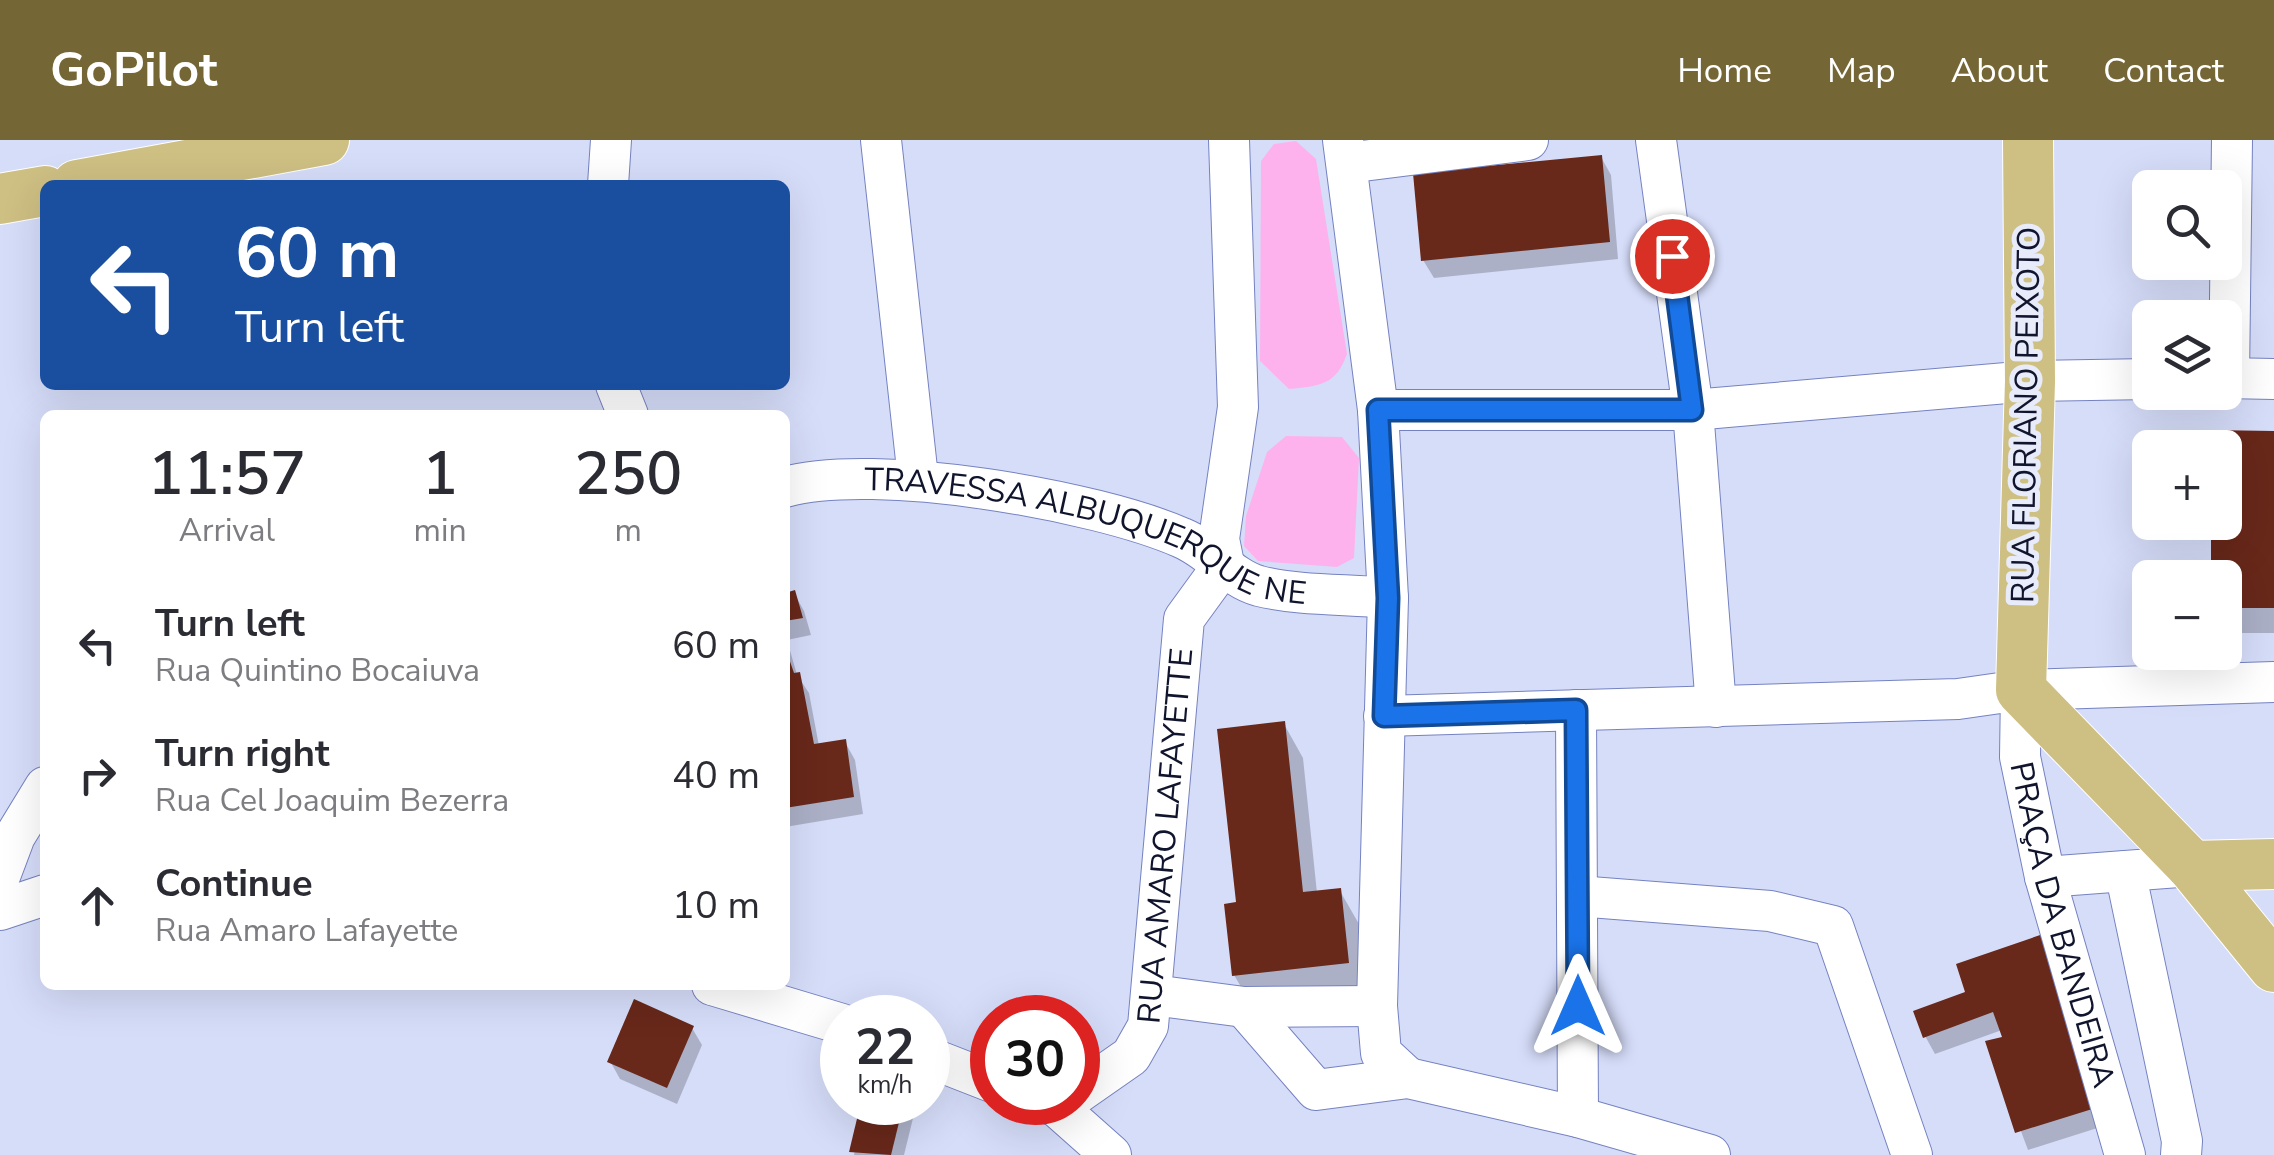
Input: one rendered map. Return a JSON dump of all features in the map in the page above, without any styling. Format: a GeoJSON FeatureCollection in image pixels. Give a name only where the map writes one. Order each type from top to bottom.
{"type":"FeatureCollection","features":[{"type":"Feature","properties":{"kind":"main road"},"geometry":{"type":"LineString","coordinates":[[104,180],[324,140]]}},
{"type":"Feature","properties":{"kind":"main road","name":"RUA FLORIANO PEIXOTO"},"geometry":{"type":"LineString","coordinates":[[2021,690],[2030,381],[2028,140]]}},
{"type":"Feature","properties":{"kind":"main road"},"geometry":{"type":"LineString","coordinates":[[0,199],[40,192]]}},
{"type":"Feature","properties":{"kind":"main road"},"geometry":{"type":"LineString","coordinates":[[2021,690],[2192,866],[2274,967]]}},
{"type":"Feature","properties":{"kind":"main road"},"geometry":{"type":"LineString","coordinates":[[2192,866],[2274,864]]}},
{"type":"Feature","properties":{"kind":"street"},"geometry":{"type":"LineString","coordinates":[[608,180],[611,140]]}},
{"type":"Feature","properties":{"kind":"street"},"geometry":{"type":"LineString","coordinates":[[880,140],[918,478]]}},
{"type":"Feature","properties":{"kind":"street"},"geometry":{"type":"LineString","coordinates":[[1224,564],[1220,539],[1238,407],[1229,140]]}},
{"type":"Feature","properties":{"kind":"street"},"geometry":{"type":"LineString","coordinates":[[1408,1078],[1382,1053],[1378,1006],[1388,598],[1378,410],[1345,152],[1528,140]]}},
{"type":"Feature","properties":{"kind":"street"},"geometry":{"type":"LineString","coordinates":[[1656,140],[1692,410],[1716,707]]}},
{"type":"Feature","properties":{"kind":"street"},"geometry":{"type":"LineString","coordinates":[[2229,300],[2232,140]]}},
{"type":"Feature","properties":{"kind":"street"},"geometry":{"type":"LineString","coordinates":[[2242,378],[2274,379]]}},
{"type":"Feature","properties":{"kind":"street"},"geometry":{"type":"LineString","coordinates":[[1378,410],[1692,410],[2030,381],[2132,379]]}},
{"type":"Feature","properties":{"kind":"street","name":"TRAVESSA ALBUQUERQUE NE"},"geometry":{"type":"LineString","coordinates":[[790,487],[918,478],[1096,513],[1183,538],[1224,564],[1240,580],[1262,587],[1388,598]]}},
{"type":"Feature","properties":{"kind":"street","name":"RUA AMARO LAFAYETTE"},"geometry":{"type":"LineString","coordinates":[[1100,1076],[1130,1056],[1148,1026],[1184,619],[1224,564]]}},
{"type":"Feature","properties":{"kind":"street"},"geometry":{"type":"LineString","coordinates":[[1384,716],[1958,698],[2021,690],[2274,682]]}},
{"type":"Feature","properties":{"kind":"street","name":"PRAÇA DA BANDEIRA"},"geometry":{"type":"LineString","coordinates":[[2021,690],[2020,757],[2045,877],[2125,1155]]}},
{"type":"Feature","properties":{"kind":"street"},"geometry":{"type":"LineString","coordinates":[[1576,710],[1578,1118]]}},
{"type":"Feature","properties":{"kind":"street"},"geometry":{"type":"LineString","coordinates":[[0,876],[15,836],[40,795]]}},
{"type":"Feature","properties":{"kind":"street"},"geometry":{"type":"LineString","coordinates":[[2045,877],[2192,866]]}},
{"type":"Feature","properties":{"kind":"street","name":"PRAÇA DA BANDEIRA"},"geometry":{"type":"LineString","coordinates":[[2125,871],[2182,1141],[2181,1155]]}},
{"type":"Feature","properties":{"kind":"street"},"geometry":{"type":"LineString","coordinates":[[1577,896],[1770,911],[1833,926],[1912,1155]]}},
{"type":"Feature","properties":{"kind":"street"},"geometry":{"type":"LineString","coordinates":[[0,910],[40,897]]}},
{"type":"Feature","properties":{"kind":"street"},"geometry":{"type":"LineString","coordinates":[[790,982],[820,1007]]}},
{"type":"Feature","properties":{"kind":"street"},"geometry":{"type":"LineString","coordinates":[[728,990],[820,1018]]}},
{"type":"Feature","properties":{"kind":"street"},"geometry":{"type":"LineString","coordinates":[[1153,995],[1244,1006],[1378,1006]]}},
{"type":"Feature","properties":{"kind":"street"},"geometry":{"type":"LineString","coordinates":[[1244,1006],[1316,1090],[1408,1078],[1578,1118],[1710,1155]]}},
{"type":"Feature","properties":{"kind":"street"},"geometry":{"type":"LineString","coordinates":[[1083,1125],[1111,1155]]}},
{"type":"Feature","properties":{"kind":"shaded area"},"geometry":{"type":"Polygon","coordinates":[[[1296,141],[1316,159],[1347,354],[1338,372],[1326,382],[1289,389],[1260,361],[1261,161],[1274,144],[1296,141]]]}},
{"type":"Feature","properties":{"kind":"shaded area"},"geometry":{"type":"Polygon","coordinates":[[[1286,436],[1342,437],[1359,458],[1354,558],[1337,567],[1258,561],[1244,546],[1246,516],[1267,452],[1286,436]]]}},
{"type":"Feature","properties":{"kind":"building"},"geometry":{"type":"Polygon","coordinates":[[[1602,155],[1610,242],[1421,261],[1413,173],[1602,155]]]}},
{"type":"Feature","properties":{"kind":"building"},"geometry":{"type":"Polygon","coordinates":[[[2242,430],[2274,431],[2274,608],[2242,608],[2242,560],[2211,560],[2211,540],[2242,540],[2242,430]]]}},
{"type":"Feature","properties":{"kind":"building"},"geometry":{"type":"Polygon","coordinates":[[[795,590],[803,618],[790,620],[790,592],[795,590]]]}},
{"type":"Feature","properties":{"kind":"building"},"geometry":{"type":"Polygon","coordinates":[[[790,661],[794,673],[800,672],[814,744],[846,739],[854,797],[790,807],[790,661]]]}},
{"type":"Feature","properties":{"kind":"building"},"geometry":{"type":"Polygon","coordinates":[[[1285,721],[1303,892],[1341,888],[1349,963],[1232,976],[1224,904],[1236,902],[1217,729],[1285,721]]]}},
{"type":"Feature","properties":{"kind":"building"},"geometry":{"type":"Polygon","coordinates":[[[2046,933],[2102,1106],[2015,1133],[1985,1041],[2002,1037],[1993,1012],[1923,1038],[1913,1011],[1965,992],[1956,964],[2046,933]]]}},
{"type":"Feature","properties":{"kind":"building"},"geometry":{"type":"Polygon","coordinates":[[[634,999],[694,1026],[667,1088],[607,1062],[634,999]]]}},
{"type":"Feature","properties":{"kind":"building"},"geometry":{"type":"Polygon","coordinates":[[[855,1125],[898,1125],[891,1155],[849,1152],[855,1125]]]}},
{"type":"Feature","properties":{"kind":"route"},"geometry":{"type":"LineString","coordinates":[[1578,1006],[1576,710],[1384,716],[1388,598],[1378,410],[1692,410],[1672,256]]}}]}
